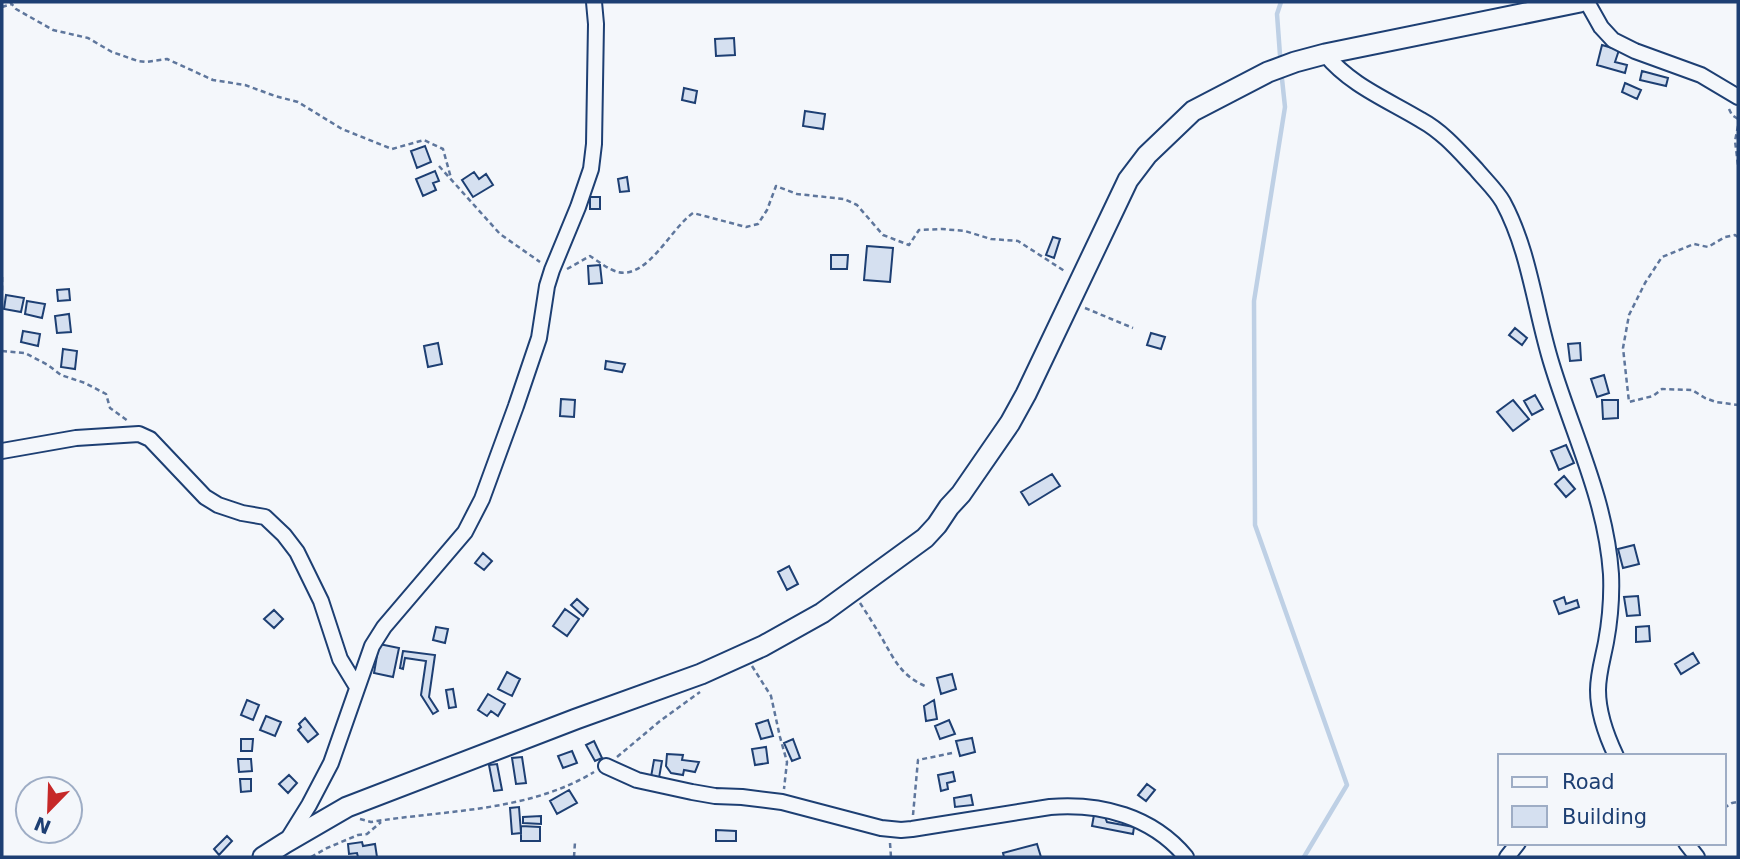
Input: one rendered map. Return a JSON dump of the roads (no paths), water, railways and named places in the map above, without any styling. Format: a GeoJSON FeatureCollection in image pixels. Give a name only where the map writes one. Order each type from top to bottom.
{"type":"FeatureCollection","features":[{"type":"Feature","properties":{"kind":"main road"},"geometry":{"type":"LineString","coordinates":[[263,857],[347,807],[745,655],[822,613],[925,538],[961,494],[1010,423],[1128,180],[1147,155],[1194,111],[1268,72],[1294,62],[1580,2]]}},
{"type":"Feature","properties":{"kind":"street"},"geometry":{"type":"LineString","coordinates":[[285,843],[331,763],[369,654],[379,635],[458,542],[473,519],[534,358],[547,286],[591,169],[596,48],[594,2]]}},
{"type":"Feature","properties":{"kind":"street"},"geometry":{"type":"LineString","coordinates":[[1587,2],[1601,27],[1614,40],[1635,51],[1701,75],[1738,97]]}},
{"type":"Feature","properties":{"kind":"street"},"geometry":{"type":"LineString","coordinates":[[1325,54],[1345,75],[1430,125],[1455,146],[1495,191],[1513,225],[1552,364],[1595,486],[1604,525],[1611,574],[1610,608],[1598,692],[1607,737],[1615,754]]}},
{"type":"Feature","properties":{"kind":"street"},"geometry":{"type":"LineString","coordinates":[[2,451],[76,438],[139,435],[150,439],[205,497],[218,505],[242,513],[265,517],[285,535],[297,552],[321,601],[340,659],[357,687]]}},
{"type":"Feature","properties":{"kind":"street"},"geometry":{"type":"LineString","coordinates":[[606,766],[637,780],[702,795],[782,802],[865,825],[901,830],[1049,807],[1082,806],[1114,812],[1144,823],[1168,838],[1186,857]]}},
{"type":"Feature","properties":{"kind":"waterway"},"geometry":{"type":"LineString","coordinates":[[1280,55],[1277,14],[1281,2]]}},
{"type":"Feature","properties":{"kind":"waterway"},"geometry":{"type":"LineString","coordinates":[[1282,79],[1285,107],[1254,301],[1255,525],[1347,785],[1304,857]]}}]}
